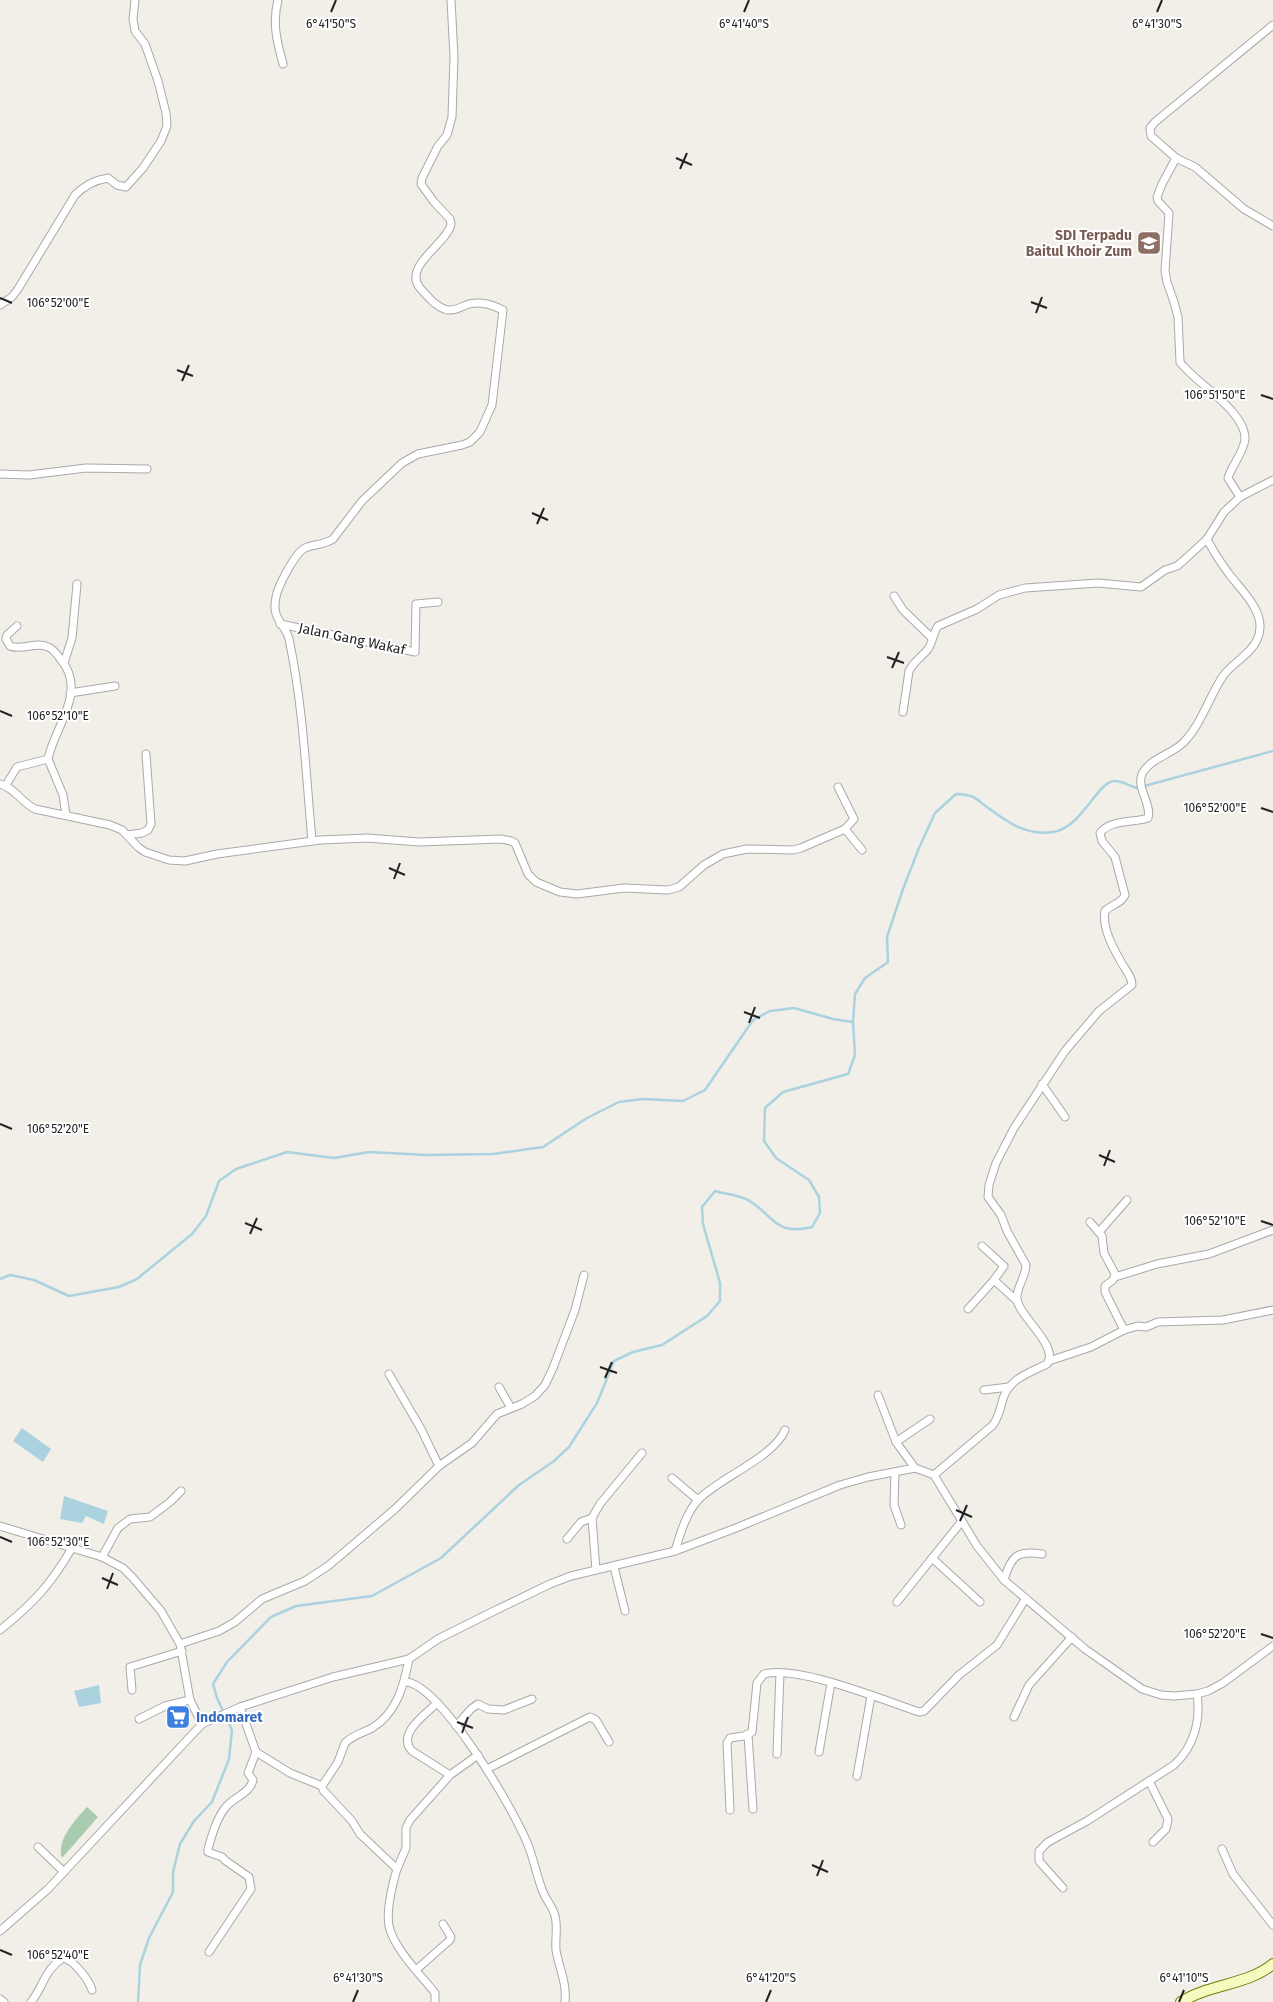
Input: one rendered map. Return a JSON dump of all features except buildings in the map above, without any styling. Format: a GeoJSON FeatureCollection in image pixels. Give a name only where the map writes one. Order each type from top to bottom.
{"type":"FeatureCollection","features":[{"type":"Feature","properties":{"kind":"main road"},"geometry":{"type":"LineString","coordinates":[[1181,2002],[1201,1993],[1254,1976],[1273,1964]]}},
{"type":"Feature","properties":{"kind":"street"},"geometry":{"type":"LineString","coordinates":[[0,304],[12,296],[18,289],[75,195],[84,186],[101,179],[108,178],[117,185],[126,187],[143,168],[165,133],[166,113],[158,81],[145,44],[135,31],[133,19],[135,0]]}},
{"type":"Feature","properties":{"kind":"street"},"geometry":{"type":"LineString","coordinates":[[278,0],[274,15],[276,41],[284,64]]}},
{"type":"Feature","properties":{"kind":"street"},"geometry":{"type":"LineString","coordinates":[[312,841],[300,702],[288,637],[276,618],[276,598],[299,552],[305,548],[327,543],[333,539],[362,501],[392,471],[409,458],[470,442],[480,432],[492,405],[503,310],[491,304],[483,303],[468,304],[459,309],[447,310],[439,306],[428,296],[416,282],[415,277],[421,264],[446,235],[451,224],[450,220],[421,184],[422,178],[438,146],[447,135],[452,117],[454,57],[451,0]]}},
{"type":"Feature","properties":{"kind":"street"},"geometry":{"type":"LineString","coordinates":[[1273,25],[1150,128],[1151,136],[1176,158],[1195,167],[1244,209],[1273,226]]}},
{"type":"Feature","properties":{"kind":"street"},"geometry":{"type":"LineString","coordinates":[[1176,158],[1166,174],[1157,197],[1168,213],[1165,271],[1166,282],[1178,317],[1180,362],[1194,378],[1229,407],[1244,430],[1245,439],[1228,478],[1240,497]]}},
{"type":"Feature","properties":{"kind":"street"},"geometry":{"type":"LineString","coordinates":[[0,474],[30,475],[86,468],[147,469]]}},
{"type":"Feature","properties":{"kind":"street"},"geometry":{"type":"LineString","coordinates":[[903,712],[908,671],[930,646],[938,626],[977,609],[999,595],[1008,592],[1077,583],[1104,583],[1141,587],[1165,570],[1177,566],[1207,539],[1224,512],[1240,497],[1273,480]]}},
{"type":"Feature","properties":{"kind":"street"},"geometry":{"type":"LineString","coordinates":[[1016,1301],[1026,1265],[1001,1216],[988,1196],[987,1190],[996,1164],[1004,1145],[1065,1051],[1099,1011],[1132,985],[1132,978],[1120,961],[1105,928],[1105,911],[1111,905],[1122,901],[1125,895],[1115,857],[1100,836],[1103,830],[1111,826],[1148,818],[1149,812],[1141,778],[1143,772],[1151,764],[1183,744],[1194,730],[1224,674],[1253,647],[1260,630],[1260,622],[1252,602],[1229,574],[1207,539]]}},
{"type":"Feature","properties":{"kind":"street"},"geometry":{"type":"LineString","coordinates":[[64,663],[72,638],[77,584]]}},
{"type":"Feature","properties":{"kind":"street"},"geometry":{"type":"LineString","coordinates":[[894,596],[912,620],[932,638]]}},
{"type":"Feature","properties":{"kind":"street","name":"Jalan Gang Wakaf"},"geometry":{"type":"LineString","coordinates":[[280,624],[415,652],[416,604],[438,602]]}},
{"type":"Feature","properties":{"kind":"street"},"geometry":{"type":"LineString","coordinates":[[17,626],[7,635],[7,643],[10,646],[19,648],[30,644],[51,648],[64,663],[69,674],[70,694],[68,711],[50,750],[48,759],[63,795],[66,815]]}},
{"type":"Feature","properties":{"kind":"street"},"geometry":{"type":"LineString","coordinates":[[70,694],[115,686]]}},
{"type":"Feature","properties":{"kind":"street"},"geometry":{"type":"LineString","coordinates":[[127,835],[142,833],[148,830],[151,824],[146,754]]}},
{"type":"Feature","properties":{"kind":"street"},"geometry":{"type":"LineString","coordinates":[[48,759],[17,767],[3,784],[13,790],[28,806],[122,830],[145,852],[169,860],[185,861],[217,854],[312,841],[366,838],[419,842],[511,840],[518,848],[528,874],[536,882],[560,892],[577,894],[624,888],[668,890],[679,887],[704,865],[724,854],[747,849],[793,850],[801,848],[845,829],[854,819],[838,787]]}},
{"type":"Feature","properties":{"kind":"street"},"geometry":{"type":"LineString","coordinates":[[845,829],[862,850]]}},
{"type":"Feature","properties":{"kind":"street"},"geometry":{"type":"LineString","coordinates":[[1042,1084],[1065,1117]]}},
{"type":"Feature","properties":{"kind":"street"},"geometry":{"type":"LineString","coordinates":[[1100,1232],[1127,1200]]}},
{"type":"Feature","properties":{"kind":"street"},"geometry":{"type":"LineString","coordinates":[[1090,1222],[1100,1232],[1104,1253],[1115,1277]]}},
{"type":"Feature","properties":{"kind":"street"},"geometry":{"type":"LineString","coordinates":[[1124,1330],[1105,1292],[1105,1286],[1115,1277],[1157,1264],[1209,1254],[1273,1230]]}},
{"type":"Feature","properties":{"kind":"street"},"geometry":{"type":"LineString","coordinates":[[968,1308],[994,1280],[1004,1266],[982,1246]]}},
{"type":"Feature","properties":{"kind":"street"},"geometry":{"type":"LineString","coordinates":[[132,1690],[130,1667],[181,1648],[219,1631],[235,1622],[262,1599],[283,1588],[305,1581],[328,1566],[395,1509],[439,1466],[472,1443],[497,1414],[522,1404],[535,1396],[545,1385],[553,1368],[575,1310],[584,1275]]}},
{"type":"Feature","properties":{"kind":"street"},"geometry":{"type":"LineString","coordinates":[[994,1280],[1016,1301],[1045,1344],[1049,1352],[1049,1361]]}},
{"type":"Feature","properties":{"kind":"street"},"geometry":{"type":"LineString","coordinates":[[934,1475],[993,1425],[999,1416],[1009,1387],[1023,1376],[1047,1364],[1049,1361],[1091,1347],[1124,1330],[1138,1326],[1146,1327],[1158,1322],[1223,1320],[1273,1310]]}},
{"type":"Feature","properties":{"kind":"street"},"geometry":{"type":"LineString","coordinates":[[388,1374],[421,1429],[439,1466]]}},
{"type":"Feature","properties":{"kind":"street"},"geometry":{"type":"LineString","coordinates":[[499,1386],[511,1408]]}},
{"type":"Feature","properties":{"kind":"street"},"geometry":{"type":"LineString","coordinates":[[984,1390],[1009,1387]]}},
{"type":"Feature","properties":{"kind":"street"},"geometry":{"type":"LineString","coordinates":[[878,1395],[896,1442],[915,1468]]}},
{"type":"Feature","properties":{"kind":"street"},"geometry":{"type":"LineString","coordinates":[[896,1442],[930,1419]]}},
{"type":"Feature","properties":{"kind":"street"},"geometry":{"type":"LineString","coordinates":[[675,1551],[689,1514],[698,1500],[712,1487],[744,1468],[772,1447],[785,1430]]}},
{"type":"Feature","properties":{"kind":"street"},"geometry":{"type":"LineString","coordinates":[[596,1570],[592,1518],[600,1504],[642,1453]]}},
{"type":"Feature","properties":{"kind":"street"},"geometry":{"type":"LineString","coordinates":[[0,1931],[30,1906],[64,1872],[202,1724],[240,1707],[333,1677],[409,1659],[438,1639],[525,1596],[571,1576],[675,1551],[840,1485],[894,1472],[915,1468],[934,1475],[977,1546],[1004,1580],[1107,1666],[1142,1689],[1161,1695],[1197,1694],[1208,1691],[1223,1683],[1272,1647]]}},
{"type":"Feature","properties":{"kind":"street"},"geometry":{"type":"LineString","coordinates":[[894,1472],[894,1504],[901,1525]]}},
{"type":"Feature","properties":{"kind":"street"},"geometry":{"type":"LineString","coordinates":[[672,1478],[698,1500]]}},
{"type":"Feature","properties":{"kind":"street"},"geometry":{"type":"LineString","coordinates":[[102,1556],[118,1528],[130,1520],[150,1517],[181,1491]]}},
{"type":"Feature","properties":{"kind":"street"},"geometry":{"type":"LineString","coordinates":[[568,1539],[581,1522],[592,1518]]}},
{"type":"Feature","properties":{"kind":"street"},"geometry":{"type":"LineString","coordinates":[[897,1602],[962,1521]]}},
{"type":"Feature","properties":{"kind":"street"},"geometry":{"type":"LineString","coordinates":[[0,1526],[102,1556],[123,1568],[161,1611],[181,1648],[190,1700],[202,1724]]}},
{"type":"Feature","properties":{"kind":"street"},"geometry":{"type":"LineString","coordinates":[[0,1630],[42,1593],[72,1548]]}},
{"type":"Feature","properties":{"kind":"street"},"geometry":{"type":"LineString","coordinates":[[1004,1580],[1007,1568],[1016,1556],[1029,1552],[1042,1554]]}},
{"type":"Feature","properties":{"kind":"street"},"geometry":{"type":"LineString","coordinates":[[932,1558],[980,1602]]}},
{"type":"Feature","properties":{"kind":"street"},"geometry":{"type":"LineString","coordinates":[[614,1567],[625,1611]]}},
{"type":"Feature","properties":{"kind":"street"},"geometry":{"type":"LineString","coordinates":[[730,1810],[727,1743],[730,1738],[748,1735],[752,1732],[757,1683],[764,1674],[780,1673],[807,1676],[919,1712],[924,1711],[959,1675],[998,1645],[1026,1598]]}},
{"type":"Feature","properties":{"kind":"street"},"geometry":{"type":"LineString","coordinates":[[1014,1717],[1028,1685],[1072,1637]]}},
{"type":"Feature","properties":{"kind":"street"},"geometry":{"type":"LineString","coordinates":[[322,1786],[338,1762],[345,1743],[358,1734],[371,1729],[386,1717],[397,1699],[404,1682],[409,1659]]}},
{"type":"Feature","properties":{"kind":"street"},"geometry":{"type":"LineString","coordinates":[[777,1754],[780,1673]]}},
{"type":"Feature","properties":{"kind":"street"},"geometry":{"type":"LineString","coordinates":[[404,1682],[414,1683],[428,1693],[456,1726],[487,1769],[528,1843],[543,1892],[555,1914],[557,1928],[556,1949],[566,1989],[565,2002]]}},
{"type":"Feature","properties":{"kind":"street"},"geometry":{"type":"LineString","coordinates":[[819,1752],[831,1683]]}},
{"type":"Feature","properties":{"kind":"street"},"geometry":{"type":"LineString","coordinates":[[1063,1888],[1039,1861],[1039,1851],[1048,1842],[1086,1822],[1174,1765],[1188,1751],[1198,1719],[1197,1694]]}},
{"type":"Feature","properties":{"kind":"street"},"geometry":{"type":"LineString","coordinates":[[857,1776],[871,1696]]}},
{"type":"Feature","properties":{"kind":"street"},"geometry":{"type":"LineString","coordinates":[[456,1726],[478,1704],[488,1709],[500,1710],[532,1699]]}},
{"type":"Feature","properties":{"kind":"street"},"geometry":{"type":"LineString","coordinates":[[139,1719],[166,1706],[190,1700]]}},
{"type":"Feature","properties":{"kind":"street"},"geometry":{"type":"LineString","coordinates":[[437,1703],[411,1729],[406,1740],[407,1746],[450,1775]]}},
{"type":"Feature","properties":{"kind":"street"},"geometry":{"type":"LineString","coordinates":[[240,1707],[256,1752],[290,1773],[322,1786],[323,1790],[352,1822],[360,1834],[397,1869]]}},
{"type":"Feature","properties":{"kind":"street"},"geometry":{"type":"LineString","coordinates":[[487,1769],[590,1717],[596,1720],[609,1742]]}},
{"type":"Feature","properties":{"kind":"street"},"geometry":{"type":"LineString","coordinates":[[748,1735],[753,1809]]}},
{"type":"Feature","properties":{"kind":"street"},"geometry":{"type":"LineString","coordinates":[[209,1952],[251,1889],[249,1877],[226,1862],[222,1857],[208,1852],[208,1849],[219,1816],[226,1805],[251,1787],[253,1780],[248,1773],[256,1752]]}},
{"type":"Feature","properties":{"kind":"street"},"geometry":{"type":"LineString","coordinates":[[434,2002],[435,1993],[397,1944],[390,1929],[390,1901],[397,1869],[406,1848],[406,1828],[410,1820],[450,1775],[478,1755]]}},
{"type":"Feature","properties":{"kind":"street"},"geometry":{"type":"LineString","coordinates":[[1149,1781],[1168,1819],[1166,1829],[1153,1842]]}},
{"type":"Feature","properties":{"kind":"street"},"geometry":{"type":"LineString","coordinates":[[38,1847],[64,1872]]}},
{"type":"Feature","properties":{"kind":"street"},"geometry":{"type":"LineString","coordinates":[[1222,1849],[1233,1874],[1273,1925]]}},
{"type":"Feature","properties":{"kind":"street"},"geometry":{"type":"LineString","coordinates":[[416,1970],[450,1940],[451,1937],[444,1924]]}},
{"type":"Feature","properties":{"kind":"street"},"geometry":{"type":"LineString","coordinates":[[31,2002],[37,1995],[48,1971],[63,1958],[68,1959],[84,1975],[92,1990]]}},
{"type":"Feature","properties":{"kind":"street"},"geometry":{"type":"LineString","coordinates":[[0,1999],[4,2002]]}},
{"type":"Feature","properties":{"kind":"green space"},"geometry":{"type":"Polygon","coordinates":[[[87,1807],[98,1817],[62,1858],[61,1851],[64,1837],[87,1807]]]}},
{"type":"Feature","properties":{"kind":"water"},"geometry":{"type":"Polygon","coordinates":[[[22,1428],[51,1449],[43,1462],[13,1441],[22,1428]]]}},
{"type":"Feature","properties":{"kind":"water"},"geometry":{"type":"Polygon","coordinates":[[[64,1496],[108,1511],[104,1524],[86,1516],[82,1523],[60,1519],[64,1496]]]}},
{"type":"Feature","properties":{"kind":"water"},"geometry":{"type":"Polygon","coordinates":[[[99,1685],[101,1703],[79,1707],[74,1691],[99,1685]]]}},
{"type":"Feature","properties":{"kind":"waterway"},"geometry":{"type":"LineString","coordinates":[[138,2002],[140,1965],[149,1938],[173,1892],[173,1872],[180,1844],[194,1821],[212,1802],[229,1759],[232,1730],[217,1698],[213,1684],[227,1662],[271,1617],[296,1606],[372,1596],[441,1558],[519,1485],[554,1461],[569,1447],[597,1403],[614,1361],[633,1352],[662,1345],[707,1316],[720,1301],[720,1283],[703,1224],[702,1207],[715,1191],[748,1200],[782,1227],[790,1229],[812,1227],[820,1213],[819,1197],[809,1180],[776,1158],[764,1141],[765,1108],[783,1092],[848,1074],[855,1055],[853,1022],[855,994],[865,978],[888,962],[887,937],[903,889],[935,813],[956,794],[966,795],[975,798],[1017,827],[1034,832],[1053,832],[1063,829],[1081,814],[1108,783],[1118,781],[1137,788],[1273,751]]}},
{"type":"Feature","properties":{"kind":"waterway"},"geometry":{"type":"LineString","coordinates":[[0,1279],[10,1275],[34,1280],[69,1296],[119,1287],[137,1279],[192,1234],[206,1216],[219,1181],[236,1169],[287,1152],[334,1158],[369,1152],[427,1155],[493,1154],[543,1147],[587,1118],[619,1102],[643,1099],[683,1101],[705,1090],[753,1020],[770,1011],[794,1008],[833,1019],[853,1022]]}},
{"type":"Feature","properties":{"kind":"place","name":"SDI Terpadu Baitul Khoir Zum"},"geometry":{"type":"Point","coordinates":[1149,243]}},
{"type":"Feature","properties":{"kind":"place","name":"Indomaret"},"geometry":{"type":"Point","coordinates":[178,1717]}}]}
